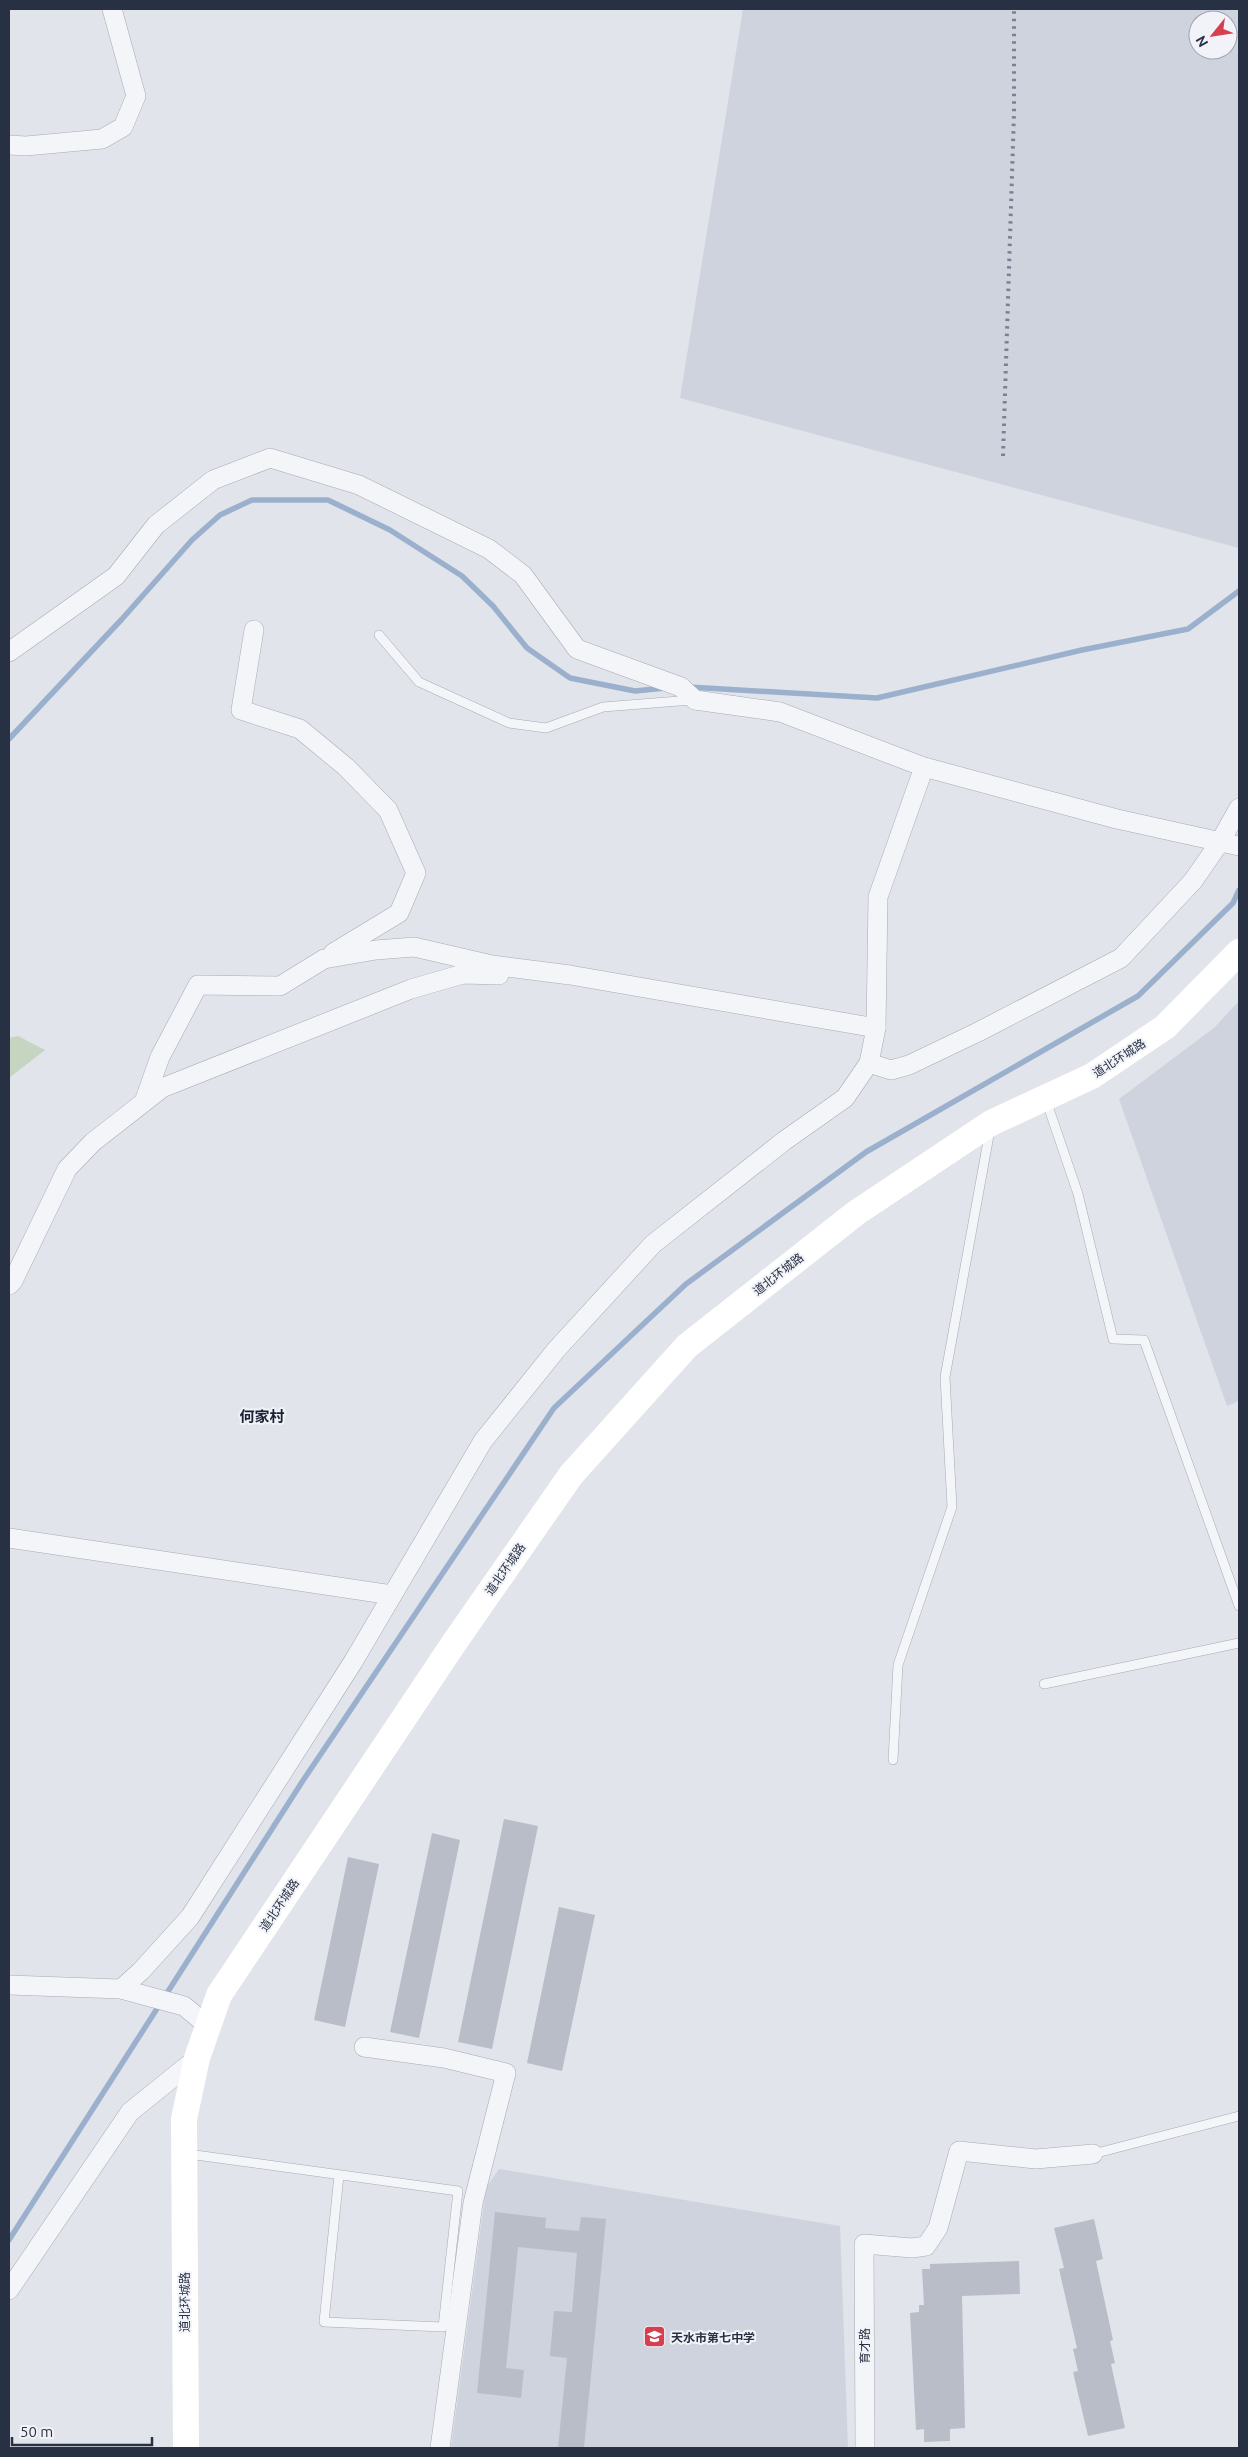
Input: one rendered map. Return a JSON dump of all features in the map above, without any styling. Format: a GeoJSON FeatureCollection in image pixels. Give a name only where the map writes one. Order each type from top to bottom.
{"type":"FeatureCollection","features":[{"type":"Feature","properties":{"kind":"street"},"geometry":{"type":"LineString","coordinates":[[9,146],[102,139],[123,127],[136,96],[112,9]]}},
{"type":"Feature","properties":{"kind":"street"},"geometry":{"type":"LineString","coordinates":[[9,652],[116,576],[156,525],[213,480],[270,458],[359,485],[489,549],[523,575],[577,649],[681,687],[695,700],[780,712],[924,767],[1117,818],[1232,845]]}},
{"type":"Feature","properties":{"kind":"street"},"geometry":{"type":"LineString","coordinates":[[144,1102],[160,1057],[198,985],[280,986],[399,913],[416,873],[388,810],[346,767],[300,729],[241,710],[254,630]]}},
{"type":"Feature","properties":{"kind":"street"},"geometry":{"type":"LineString","coordinates":[[128,1991],[141,1971],[190,1917],[352,1662],[483,1441],[556,1350],[652,1244],[784,1142],[845,1098],[870,1063],[876,1028],[878,897],[924,767]]}},
{"type":"Feature","properties":{"kind":"street"},"geometry":{"type":"LineString","coordinates":[[870,1063],[891,1070],[909,1065],[978,1032],[1121,958],[1193,880],[1232,845],[1239,808]]}},
{"type":"Feature","properties":{"kind":"street"},"geometry":{"type":"LineString","coordinates":[[324,959],[376,950],[414,947],[492,965],[570,975],[876,1028]]}},
{"type":"Feature","properties":{"kind":"street","name":"道北环城路"},"geometry":{"type":"LineString","coordinates":[[186,2448],[184,2119],[197,2058],[219,1995],[454,1643],[571,1475],[688,1346],[856,1213],[991,1123],[1092,1076],[1165,1027],[1239,952]]}},
{"type":"Feature","properties":{"kind":"street"},"geometry":{"type":"LineString","coordinates":[[9,1284],[13,1281],[67,1169],[93,1142],[162,1088],[411,989],[463,974],[570,975]]}},
{"type":"Feature","properties":{"kind":"street"},"geometry":{"type":"LineString","coordinates":[[9,1538],[392,1594]]}},
{"type":"Feature","properties":{"kind":"street"},"geometry":{"type":"LineString","coordinates":[[9,1985],[128,1991],[184,2006],[208,2026]]}},
{"type":"Feature","properties":{"kind":"street"},"geometry":{"type":"LineString","coordinates":[[364,2047],[444,2058],[506,2073],[473,2203],[440,2448]]}},
{"type":"Feature","properties":{"kind":"street"},"geometry":{"type":"LineString","coordinates":[[9,2290],[130,2112],[197,2058]]}},
{"type":"Feature","properties":{"kind":"street","name":"育才路"},"geometry":{"type":"LineString","coordinates":[[865,2448],[864,2244],[912,2248],[926,2246],[938,2228],[959,2151],[1036,2159],[1093,2154]]}},
{"type":"Feature","properties":{"kind":"lane"},"geometry":{"type":"LineString","coordinates":[[379,635],[419,682],[509,723],[546,728],[602,708],[695,700]]}},
{"type":"Feature","properties":{"kind":"lane"},"geometry":{"type":"LineString","coordinates":[[1045,1098],[1078,1194],[1113,1340],[1144,1340],[1239,1606]]}},
{"type":"Feature","properties":{"kind":"lane"},"geometry":{"type":"LineString","coordinates":[[893,1760],[898,1665],[952,1507],[945,1377],[991,1123]]}},
{"type":"Feature","properties":{"kind":"lane"},"geometry":{"type":"LineString","coordinates":[[1044,1684],[1239,1643]]}},
{"type":"Feature","properties":{"kind":"lane"},"geometry":{"type":"LineString","coordinates":[[1093,2154],[1239,2116]]}},
{"type":"Feature","properties":{"kind":"lane"},"geometry":{"type":"LineString","coordinates":[[184,2154],[458,2191],[443,2327],[324,2322],[339,2175]]}},
{"type":"Feature","properties":{"kind":"shaded area"},"geometry":{"type":"Polygon","coordinates":[[[743,9],[1239,9],[1239,548],[680,398],[743,9]]]}},
{"type":"Feature","properties":{"kind":"shaded area"},"geometry":{"type":"Polygon","coordinates":[[[1239,1001],[1239,1401],[1227,1406],[1119,1099],[1215,1027],[1239,1001]]]}},
{"type":"Feature","properties":{"kind":"shaded area","name":"天水市第七中学"},"geometry":{"type":"Polygon","coordinates":[[[499,2169],[840,2226],[848,2448],[451,2448],[486,2188],[499,2169]]]}},
{"type":"Feature","properties":{"kind":"green space"},"geometry":{"type":"Polygon","coordinates":[[[18,1036],[45,1050],[9,1078],[9,1038],[18,1036]]]}},
{"type":"Feature","properties":{"kind":"building"},"geometry":{"type":"Polygon","coordinates":[[[504,1819],[538,1826],[492,2049],[458,2042],[504,1819]]]}},
{"type":"Feature","properties":{"kind":"building"},"geometry":{"type":"Polygon","coordinates":[[[432,1833],[460,1840],[419,2038],[390,2032],[432,1833]]]}},
{"type":"Feature","properties":{"kind":"building"},"geometry":{"type":"Polygon","coordinates":[[[348,1857],[379,1864],[345,2027],[314,2020],[348,1857]]]}},
{"type":"Feature","properties":{"kind":"building"},"geometry":{"type":"Polygon","coordinates":[[[559,1907],[595,1915],[562,2071],[527,2063],[559,1907]]]}},
{"type":"Feature","properties":{"kind":"building"},"geometry":{"type":"Polygon","coordinates":[[[495,2212],[546,2218],[545,2228],[579,2231],[581,2217],[606,2219],[584,2448],[558,2448],[567,2358],[550,2356],[554,2311],[572,2312],[577,2253],[518,2247],[506,2368],[524,2370],[521,2398],[477,2393],[495,2212]]]}},
{"type":"Feature","properties":{"kind":"building"},"geometry":{"type":"Polygon","coordinates":[[[1094,2219],[1103,2259],[1096,2261],[1113,2340],[1110,2341],[1115,2363],[1111,2364],[1125,2428],[1088,2436],[1073,2372],[1078,2371],[1073,2349],[1077,2348],[1059,2269],[1064,2268],[1054,2228],[1094,2219]]]}},
{"type":"Feature","properties":{"kind":"building"},"geometry":{"type":"Polygon","coordinates":[[[1019,2261],[1020,2294],[962,2296],[965,2428],[950,2429],[950,2441],[924,2442],[924,2429],[916,2430],[910,2313],[919,2312],[919,2305],[924,2305],[922,2269],[930,2269],[930,2264],[1019,2261]]]}},
{"type":"Feature","properties":{"kind":"waterway"},"geometry":{"type":"LineString","coordinates":[[9,739],[122,619],[192,540],[220,515],[252,500],[328,500],[390,530],[462,576],[493,606],[527,648],[570,678],[635,691],[665,688]]}},
{"type":"Feature","properties":{"kind":"waterway"},"geometry":{"type":"LineString","coordinates":[[689,687],[877,698],[1082,650],[1188,629],[1239,591]]}},
{"type":"Feature","properties":{"kind":"waterway"},"geometry":{"type":"LineString","coordinates":[[9,2240],[302,1782],[554,1408],[686,1284],[866,1152],[1138,996],[1233,903],[1239,890]]}},
{"type":"Feature","properties":{"kind":"railway"},"geometry":{"type":"LineString","coordinates":[[1003,456],[1014,113],[1014,9]]}},
{"type":"Feature","properties":{"kind":"place","name":"天水市第七中学"},"geometry":{"type":"Point","coordinates":[655,2337]}},
{"type":"Feature","properties":{"kind":"district","name":"何家村"},"geometry":{"type":"Point","coordinates":[262,1416]}}]}
